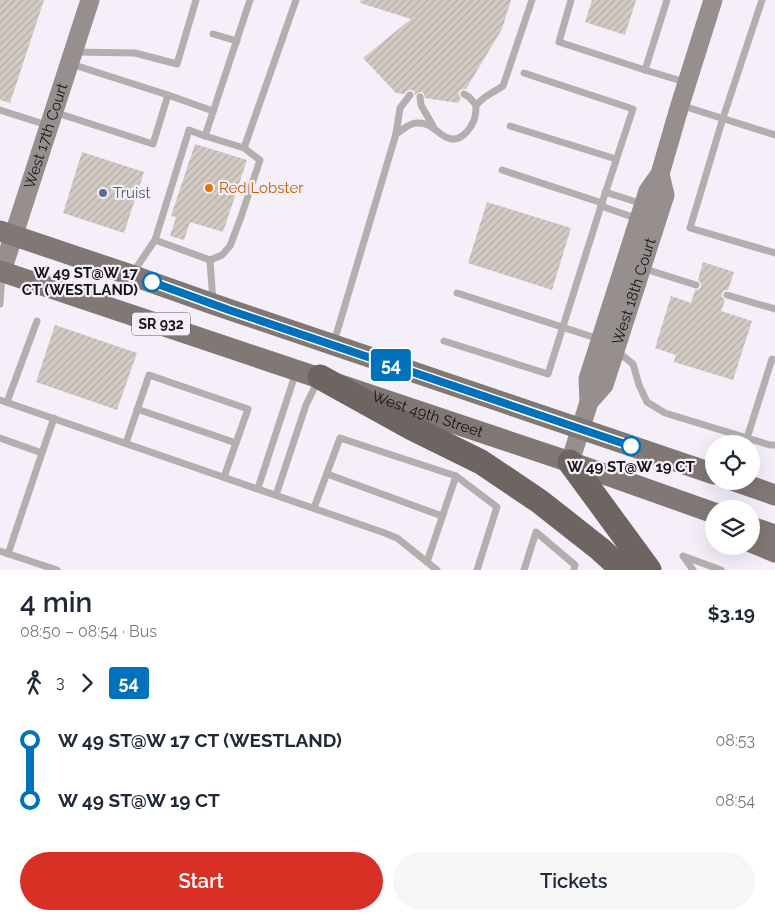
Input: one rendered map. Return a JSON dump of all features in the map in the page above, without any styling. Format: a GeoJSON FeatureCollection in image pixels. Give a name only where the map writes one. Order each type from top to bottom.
{"type":"FeatureCollection","features":[{"type":"Feature","properties":{"kind":"highway"},"geometry":{"type":"LineString","coordinates":[[320,377],[412,428],[481,462],[539,501],[622,570]]}},
{"type":"Feature","properties":{"kind":"highway"},"geometry":{"type":"LineString","coordinates":[[570,462],[648,570]]}},
{"type":"Feature","properties":{"kind":"main road","name":"SR 932"},"geometry":{"type":"LineString","coordinates":[[7,234],[705,471]]}},
{"type":"Feature","properties":{"kind":"main road","name":"West 49th Street"},"geometry":{"type":"LineString","coordinates":[[1,272],[320,377],[705,510]]}},
{"type":"Feature","properties":{"kind":"main road"},"geometry":{"type":"LineString","coordinates":[[646,489],[678,510],[705,522]]}},
{"type":"Feature","properties":{"kind":"main road"},"geometry":{"type":"LineString","coordinates":[[760,490],[775,495]]}},
{"type":"Feature","properties":{"kind":"main road"},"geometry":{"type":"LineString","coordinates":[[760,530],[775,535]]}},
{"type":"Feature","properties":{"kind":"main road"},"geometry":{"type":"LineString","coordinates":[[760,546],[775,552]]}},
{"type":"Feature","properties":{"kind":"street","name":"West 17th Court"},"geometry":{"type":"LineString","coordinates":[[1,272],[7,234],[51,119],[90,0]]}},
{"type":"Feature","properties":{"kind":"street","name":"West 18th Court"},"geometry":{"type":"LineString","coordinates":[[589,402],[604,386],[615,352],[642,212],[648,191],[660,174],[713,0]]}},
{"type":"Feature","properties":{"kind":"street","name":"West 18th Court"},"geometry":{"type":"LineString","coordinates":[[570,462],[589,402],[588,379],[600,340],[665,195],[660,174]]}},
{"type":"Feature","properties":{"kind":"lane"},"geometry":{"type":"LineString","coordinates":[[71,58],[135,53],[177,64],[196,0]]}},
{"type":"Feature","properties":{"kind":"lane"},"geometry":{"type":"LineString","coordinates":[[205,136],[250,0]]}},
{"type":"Feature","properties":{"kind":"lane"},"geometry":{"type":"LineString","coordinates":[[244,148],[296,0]]}},
{"type":"Feature","properties":{"kind":"lane"},"geometry":{"type":"LineString","coordinates":[[396,134],[414,123],[427,124],[434,127],[448,138],[462,137],[470,129],[475,118],[476,104],[503,86],[532,0]]}},
{"type":"Feature","properties":{"kind":"lane"},"geometry":{"type":"LineString","coordinates":[[571,0],[559,42],[687,83]]}},
{"type":"Feature","properties":{"kind":"lane"},"geometry":{"type":"LineString","coordinates":[[645,70],[667,0]]}},
{"type":"Feature","properties":{"kind":"lane"},"geometry":{"type":"LineString","coordinates":[[762,0],[723,118],[690,228],[775,254]]}},
{"type":"Feature","properties":{"kind":"lane"},"geometry":{"type":"LineString","coordinates":[[213,34],[237,41]]}},
{"type":"Feature","properties":{"kind":"lane"},"geometry":{"type":"LineString","coordinates":[[71,58],[213,111]]}},
{"type":"Feature","properties":{"kind":"lane"},"geometry":{"type":"LineString","coordinates":[[444,341],[548,374],[633,109],[524,73]]}},
{"type":"Feature","properties":{"kind":"lane"},"geometry":{"type":"LineString","coordinates":[[464,94],[476,104]]}},
{"type":"Feature","properties":{"kind":"lane"},"geometry":{"type":"LineString","coordinates":[[1,112],[51,119],[153,144],[168,95]]}},
{"type":"Feature","properties":{"kind":"lane"},"geometry":{"type":"LineString","coordinates":[[334,345],[396,134],[400,108],[410,95]]}},
{"type":"Feature","properties":{"kind":"lane"},"geometry":{"type":"LineString","coordinates":[[420,97],[421,105],[434,127]]}},
{"type":"Feature","properties":{"kind":"lane"},"geometry":{"type":"LineString","coordinates":[[680,105],[775,135]]}},
{"type":"Feature","properties":{"kind":"lane"},"geometry":{"type":"LineString","coordinates":[[510,126],[616,160]]}},
{"type":"Feature","properties":{"kind":"lane"},"geometry":{"type":"LineString","coordinates":[[132,275],[155,240],[189,130],[244,148],[260,160],[230,246],[222,255],[210,260],[155,240]]}},
{"type":"Feature","properties":{"kind":"lane"},"geometry":{"type":"LineString","coordinates":[[502,170],[601,205],[642,212]]}},
{"type":"Feature","properties":{"kind":"lane"},"geometry":{"type":"LineString","coordinates":[[605,192],[642,212]]}},
{"type":"Feature","properties":{"kind":"lane"},"geometry":{"type":"LineString","coordinates":[[210,260],[213,304]]}},
{"type":"Feature","properties":{"kind":"lane"},"geometry":{"type":"LineString","coordinates":[[633,265],[696,285]]}},
{"type":"Feature","properties":{"kind":"lane"},"geometry":{"type":"LineString","coordinates":[[0,304],[1,272]]}},
{"type":"Feature","properties":{"kind":"lane"},"geometry":{"type":"LineString","coordinates":[[457,293],[600,340]]}},
{"type":"Feature","properties":{"kind":"lane"},"geometry":{"type":"LineString","coordinates":[[727,295],[775,309]]}},
{"type":"Feature","properties":{"kind":"lane"},"geometry":{"type":"LineString","coordinates":[[37,321],[4,401],[397,538],[437,570]]}},
{"type":"Feature","properties":{"kind":"lane"},"geometry":{"type":"LineString","coordinates":[[615,352],[633,364],[639,385],[647,402],[665,413],[737,435]]}},
{"type":"Feature","properties":{"kind":"lane"},"geometry":{"type":"LineString","coordinates":[[748,435],[772,359]]}},
{"type":"Feature","properties":{"kind":"lane"},"geometry":{"type":"LineString","coordinates":[[258,488],[296,370]]}},
{"type":"Feature","properties":{"kind":"lane"},"geometry":{"type":"LineString","coordinates":[[126,443],[149,375],[194,390],[248,409],[224,477]]}},
{"type":"Feature","properties":{"kind":"lane"},"geometry":{"type":"LineString","coordinates":[[276,495],[306,405],[320,377]]}},
{"type":"Feature","properties":{"kind":"lane"},"geometry":{"type":"LineString","coordinates":[[138,409],[236,443]]}},
{"type":"Feature","properties":{"kind":"lane"},"geometry":{"type":"LineString","coordinates":[[8,554],[54,418]]}},
{"type":"Feature","properties":{"kind":"lane"},"geometry":{"type":"LineString","coordinates":[[0,438],[42,453]]}},
{"type":"Feature","properties":{"kind":"lane"},"geometry":{"type":"LineString","coordinates":[[314,508],[340,438],[456,476],[497,507],[477,570]]}},
{"type":"Feature","properties":{"kind":"lane"},"geometry":{"type":"LineString","coordinates":[[760,442],[770,445],[775,444]]}},
{"type":"Feature","properties":{"kind":"lane"},"geometry":{"type":"LineString","coordinates":[[327,474],[442,516]]}},
{"type":"Feature","properties":{"kind":"lane"},"geometry":{"type":"LineString","coordinates":[[426,562],[456,476]]}},
{"type":"Feature","properties":{"kind":"lane"},"geometry":{"type":"LineString","coordinates":[[524,570],[536,532],[575,565],[574,570]]}},
{"type":"Feature","properties":{"kind":"lane"},"geometry":{"type":"LineString","coordinates":[[0,551],[56,570]]}},
{"type":"Feature","properties":{"kind":"lane"},"geometry":{"type":"LineString","coordinates":[[693,570],[683,556],[721,570]]}},
{"type":"Feature","properties":{"kind":"building"},"geometry":{"type":"Polygon","coordinates":[[[0,0],[44,0],[10,103],[0,100],[0,0]]]}},
{"type":"Feature","properties":{"kind":"building"},"geometry":{"type":"Polygon","coordinates":[[[361,0],[511,0],[502,29],[466,89],[462,89],[459,92],[461,98],[458,103],[425,98],[422,92],[415,95],[414,91],[411,90],[404,94],[396,93],[363,58],[411,19],[360,3],[361,0]]]}},
{"type":"Feature","properties":{"kind":"building"},"geometry":{"type":"Polygon","coordinates":[[[592,0],[636,0],[625,35],[585,22],[592,0]]]}},
{"type":"Feature","properties":{"kind":"building","name":"Red Lobster"},"geometry":{"type":"Polygon","coordinates":[[[195,144],[247,160],[223,232],[190,222],[184,240],[170,236],[176,217],[171,216],[195,144]]]}},
{"type":"Feature","properties":{"kind":"building","name":"Truist"},"geometry":{"type":"Polygon","coordinates":[[[82,152],[144,172],[124,233],[63,213],[82,152]]]}},
{"type":"Feature","properties":{"kind":"building"},"geometry":{"type":"Polygon","coordinates":[[[487,202],[571,228],[552,290],[468,263],[487,202]]]}},
{"type":"Feature","properties":{"kind":"building"},"geometry":{"type":"Polygon","coordinates":[[[703,262],[734,272],[728,290],[722,293],[722,297],[725,300],[721,311],[752,321],[733,380],[674,362],[676,355],[655,348],[671,296],[691,303],[695,290],[701,287],[701,283],[698,280],[703,262]]]}},
{"type":"Feature","properties":{"kind":"building"},"geometry":{"type":"Polygon","coordinates":[[[55,325],[137,353],[117,410],[36,382],[55,325]]]}},
{"type":"Feature","properties":{"kind":"bus line","name":"54"},"geometry":{"type":"LineString","coordinates":[[152,282],[229,310],[631,446]]}},
{"type":"Feature","properties":{"kind":"place","name":"Red Lobster"},"geometry":{"type":"Point","coordinates":[209,188]}},
{"type":"Feature","properties":{"kind":"place","name":"Truist"},"geometry":{"type":"Point","coordinates":[103,193]}},
{"type":"Feature","properties":{"kind":"place","name":"W 49 ST@W 17 CT (WESTLAND)"},"geometry":{"type":"Point","coordinates":[152,282]}},
{"type":"Feature","properties":{"kind":"place","name":"W 49 ST@W 19 CT"},"geometry":{"type":"Point","coordinates":[631,446]}}]}
